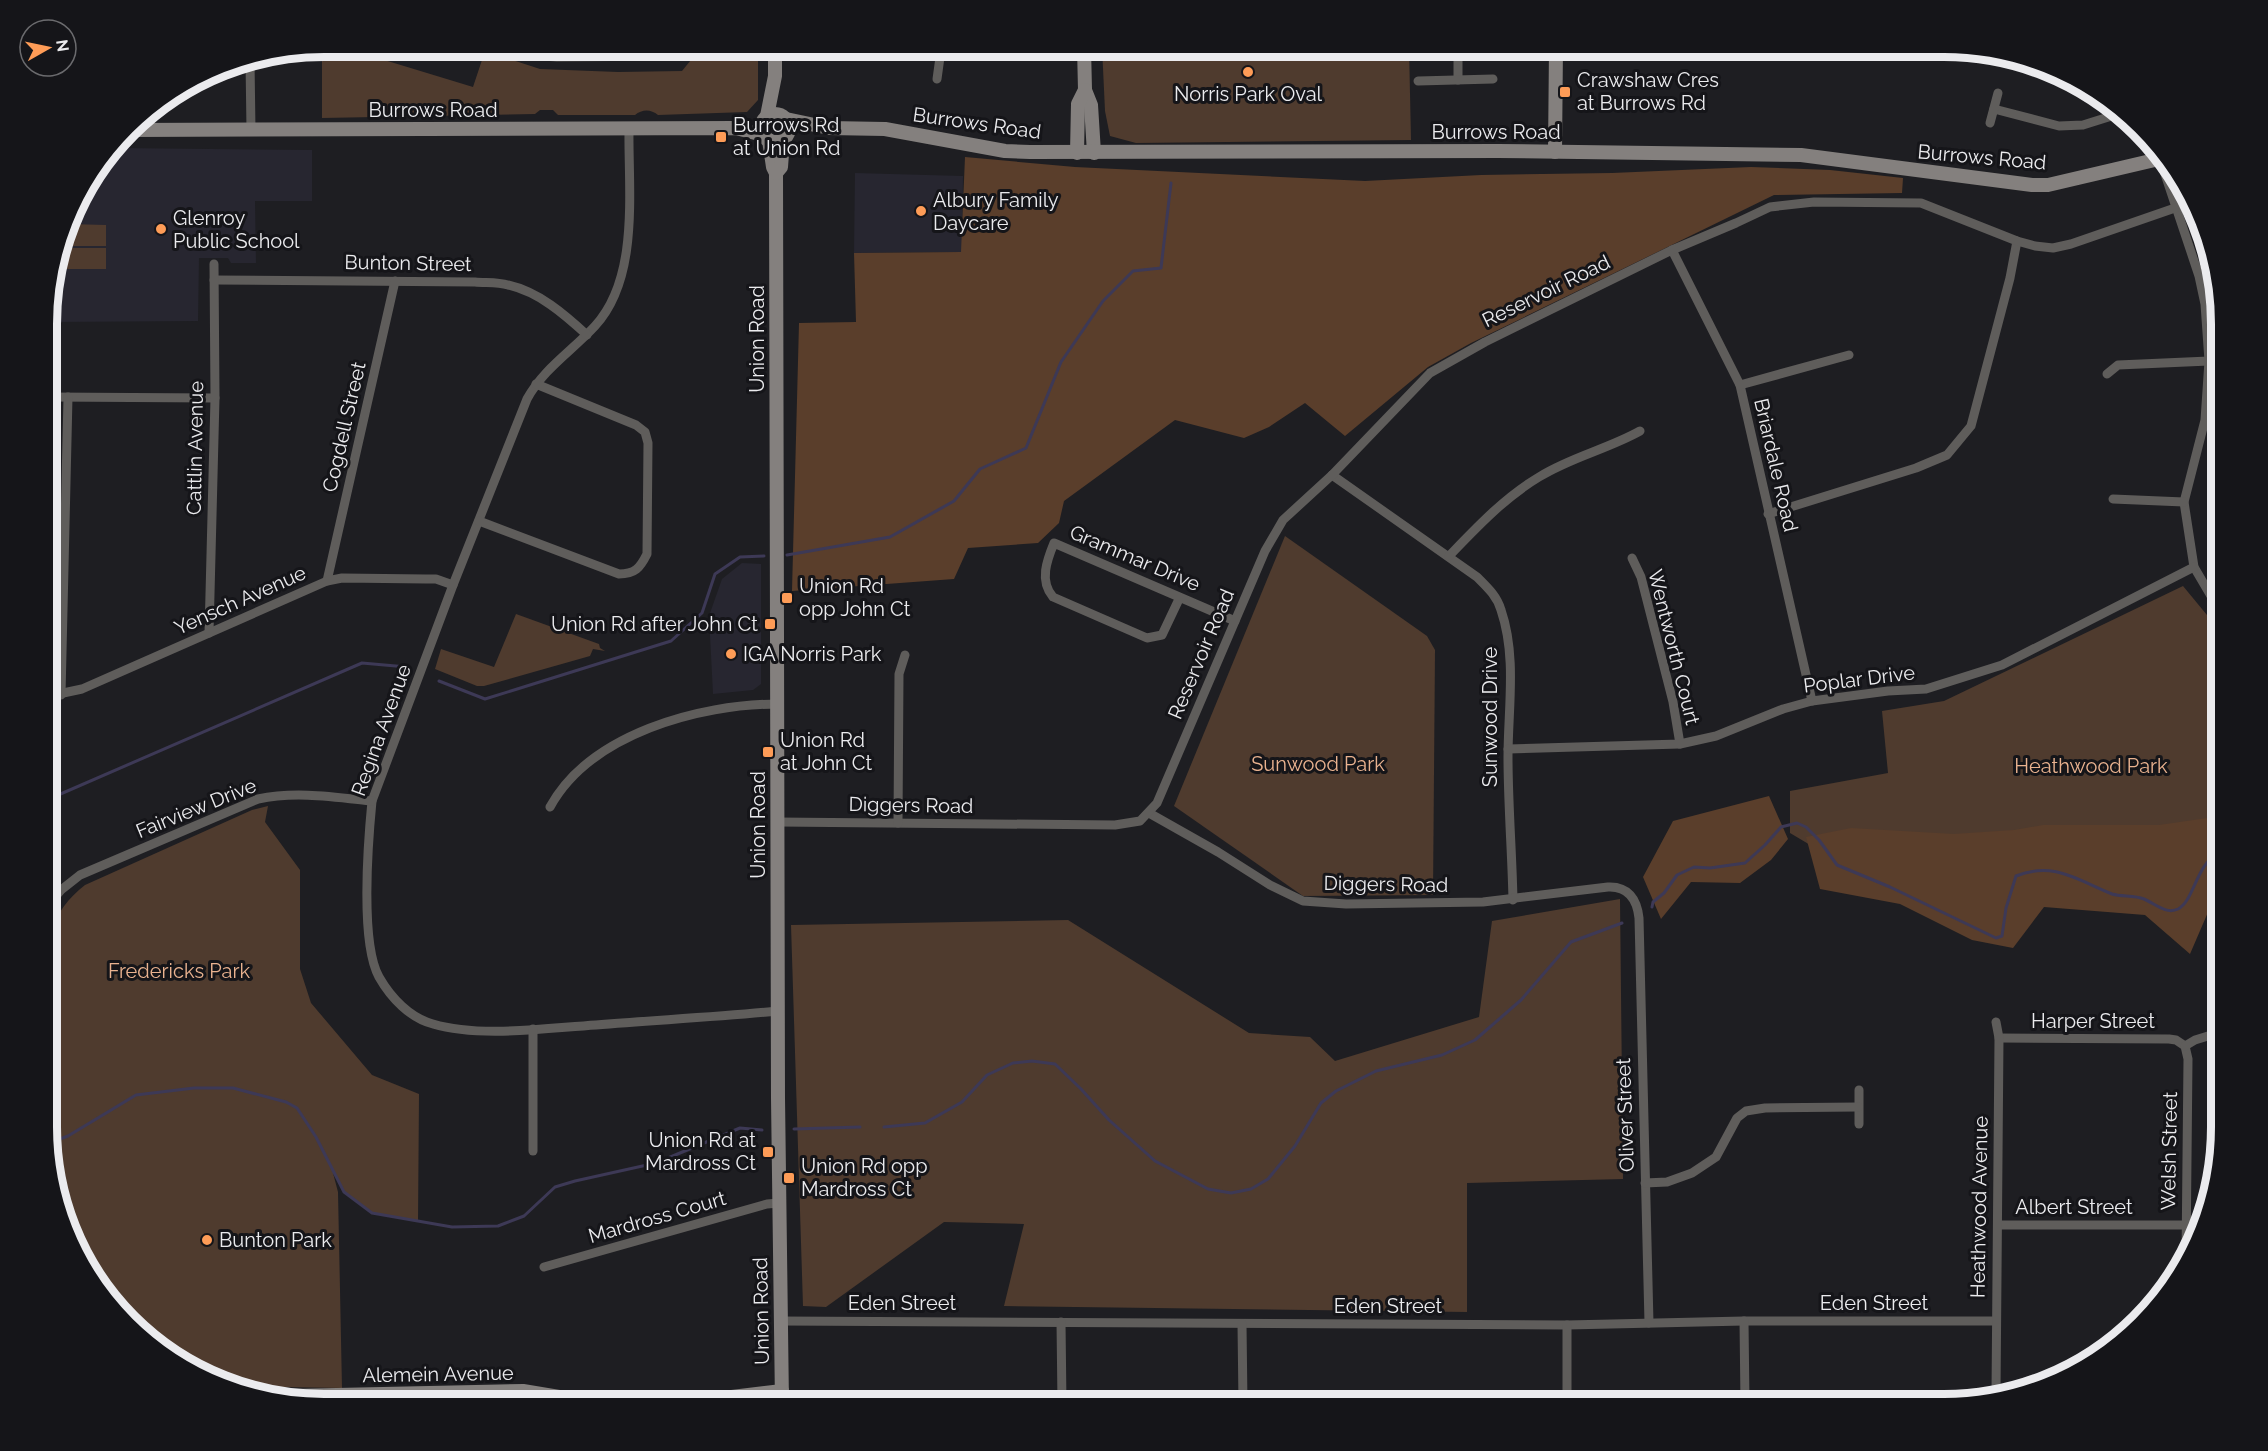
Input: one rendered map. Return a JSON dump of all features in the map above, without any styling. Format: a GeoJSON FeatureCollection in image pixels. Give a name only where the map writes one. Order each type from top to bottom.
{"type":"FeatureCollection","features":[{"type":"Feature","properties":{"kind":"main road"},"geometry":{"type":"LineString","coordinates":[[775,57],[775,76],[761,128],[766,138],[777,142],[786,137],[790,126],[785,117],[775,76]]}},
{"type":"Feature","properties":{"kind":"main road"},"geometry":{"type":"LineString","coordinates":[[1083,57],[1085,90],[1092,105],[1094,153]]}},
{"type":"Feature","properties":{"kind":"main road"},"geometry":{"type":"LineString","coordinates":[[1555,152],[1556,57]]}},
{"type":"Feature","properties":{"kind":"main road"},"geometry":{"type":"LineString","coordinates":[[1077,153],[1078,104],[1085,90]]}},
{"type":"Feature","properties":{"kind":"main road"},"geometry":{"type":"LineString","coordinates":[[765,118],[775,113],[785,117]]}},
{"type":"Feature","properties":{"kind":"main road","name":"Burrows Road"},"geometry":{"type":"LineString","coordinates":[[785,117],[829,128]]}},
{"type":"Feature","properties":{"kind":"main road","name":"Burrows Road"},"geometry":{"type":"LineString","coordinates":[[736,128],[765,118]]}},
{"type":"Feature","properties":{"kind":"main road","name":"Burrows Road"},"geometry":{"type":"LineString","coordinates":[[140,130],[736,128],[766,138]]}},
{"type":"Feature","properties":{"kind":"main road","name":"Burrows Road"},"geometry":{"type":"LineString","coordinates":[[786,137],[829,128],[885,129],[1005,151],[1077,153],[1555,152],[1801,155],[2032,185],[2048,185],[2154,160]]}},
{"type":"Feature","properties":{"kind":"main road","name":"Union Road"},"geometry":{"type":"LineString","coordinates":[[776,173],[781,167],[786,137]]}},
{"type":"Feature","properties":{"kind":"main road","name":"Union Road"},"geometry":{"type":"LineString","coordinates":[[766,138],[772,167],[776,173],[778,1011],[782,1394]]}},
{"type":"Feature","properties":{"kind":"main road","name":"Alemein Avenue"},"geometry":{"type":"LineString","coordinates":[[423,1394],[523,1391],[541,1394]]}},
{"type":"Feature","properties":{"kind":"street"},"geometry":{"type":"LineString","coordinates":[[584,57],[647,57]]}},
{"type":"Feature","properties":{"kind":"street"},"geometry":{"type":"LineString","coordinates":[[937,79],[940,57]]}},
{"type":"Feature","properties":{"kind":"street"},"geometry":{"type":"LineString","coordinates":[[1458,57],[1458,80]]}},
{"type":"Feature","properties":{"kind":"street"},"geometry":{"type":"LineString","coordinates":[[250,67],[251,130]]}},
{"type":"Feature","properties":{"kind":"street"},"geometry":{"type":"LineString","coordinates":[[1418,81],[1493,79]]}},
{"type":"Feature","properties":{"kind":"street"},"geometry":{"type":"LineString","coordinates":[[1990,123],[1998,93]]}},
{"type":"Feature","properties":{"kind":"street"},"geometry":{"type":"LineString","coordinates":[[1994,109],[2059,126],[2083,125],[2111,116]]}},
{"type":"Feature","properties":{"kind":"street","name":"Regina Avenue"},"geometry":{"type":"LineString","coordinates":[[628,128],[628,231],[622,279],[607,311],[587,335],[554,364],[536,384],[520,415],[453,585],[372,801],[368,839],[369,941],[378,976],[397,1003],[430,1023],[459,1030],[533,1029],[778,1011]]}},
{"type":"Feature","properties":{"kind":"street"},"geometry":{"type":"LineString","coordinates":[[2163,172],[2199,276],[2207,321],[2210,361],[2205,420],[2184,502],[2194,567],[2211,596]]}},
{"type":"Feature","properties":{"kind":"street","name":"Reservoir Road"},"geometry":{"type":"LineString","coordinates":[[1149,813],[1157,802],[1265,551],[1283,520],[1332,475],[1430,373],[1485,342],[1672,250],[1770,207],[1814,202],[1921,203],[2018,241],[2053,248],[2071,244],[2175,208]]}},
{"type":"Feature","properties":{"kind":"street"},"geometry":{"type":"LineString","coordinates":[[1768,514],[1916,468],[1947,455],[1971,426],[2018,241]]}},
{"type":"Feature","properties":{"kind":"street","name":"Briardale Road"},"geometry":{"type":"LineString","coordinates":[[1672,250],[1740,385],[1812,701]]}},
{"type":"Feature","properties":{"kind":"street","name":"Cattlin Avenue"},"geometry":{"type":"LineString","coordinates":[[209,633],[215,398],[214,264]]}},
{"type":"Feature","properties":{"kind":"street","name":"Bunton Street"},"geometry":{"type":"LineString","coordinates":[[214,280],[475,282],[508,285],[538,297],[587,335]]}},
{"type":"Feature","properties":{"kind":"street","name":"Cogdell Street"},"geometry":{"type":"LineString","coordinates":[[327,581],[395,281]]}},
{"type":"Feature","properties":{"kind":"street"},"geometry":{"type":"LineString","coordinates":[[1740,385],[1849,355]]}},
{"type":"Feature","properties":{"kind":"street"},"geometry":{"type":"LineString","coordinates":[[2107,374],[2118,365],[2210,361]]}},
{"type":"Feature","properties":{"kind":"street"},"geometry":{"type":"LineString","coordinates":[[479,521],[619,574],[632,574],[641,566],[647,554],[648,443],[645,432],[636,425],[536,384]]}},
{"type":"Feature","properties":{"kind":"street"},"geometry":{"type":"LineString","coordinates":[[57,397],[215,398]]}},
{"type":"Feature","properties":{"kind":"street"},"geometry":{"type":"LineString","coordinates":[[61,694],[68,397]]}},
{"type":"Feature","properties":{"kind":"street"},"geometry":{"type":"LineString","coordinates":[[1449,556],[1496,507],[1540,476],[1588,454],[1617,444],[1640,431]]}},
{"type":"Feature","properties":{"kind":"street","name":"Sunwood Drive"},"geometry":{"type":"LineString","coordinates":[[1332,475],[1477,577],[1491,591],[1501,608],[1508,635],[1509,654],[1508,749],[1513,900]]}},
{"type":"Feature","properties":{"kind":"street"},"geometry":{"type":"LineString","coordinates":[[2113,499],[2184,502]]}},
{"type":"Feature","properties":{"kind":"street","name":"Grammar Drive"},"geometry":{"type":"LineString","coordinates":[[1180,597],[1162,635],[1147,638],[1053,597],[1048,591],[1045,564],[1054,543],[1180,597],[1235,621]]}},
{"type":"Feature","properties":{"kind":"street","name":"Wentworth Court"},"geometry":{"type":"LineString","coordinates":[[1632,558],[1641,577],[1673,702],[1680,744]]}},
{"type":"Feature","properties":{"kind":"street","name":"Poplar Drive"},"geometry":{"type":"LineString","coordinates":[[1508,749],[1680,744],[1716,736],[1783,709],[1812,701],[1888,691],[1926,689],[2002,665],[2194,567]]}},
{"type":"Feature","properties":{"kind":"street","name":"Yensch Avenue"},"geometry":{"type":"LineString","coordinates":[[57,695],[82,689],[327,581],[342,578],[436,579],[453,585]]}},
{"type":"Feature","properties":{"kind":"street"},"geometry":{"type":"LineString","coordinates":[[898,823],[899,674],[904,655]]}},
{"type":"Feature","properties":{"kind":"street"},"geometry":{"type":"LineString","coordinates":[[550,807],[560,789],[583,766],[605,752],[673,718],[708,710],[778,704]]}},
{"type":"Feature","properties":{"kind":"street","name":"Fairview Drive"},"geometry":{"type":"LineString","coordinates":[[57,895],[80,875],[258,799],[272,796],[317,795],[372,801]]}},
{"type":"Feature","properties":{"kind":"street","name":"Diggers Road"},"geometry":{"type":"LineString","coordinates":[[778,822],[1115,825],[1140,821],[1149,813],[1270,885],[1303,901],[1346,904],[1461,903],[1513,900],[1618,886],[1625,889],[1637,905]]}},
{"type":"Feature","properties":{"kind":"street","name":"Oliver Street"},"geometry":{"type":"LineString","coordinates":[[1637,905],[1648,1323]]}},
{"type":"Feature","properties":{"kind":"street","name":"Heathwood Avenue"},"geometry":{"type":"LineString","coordinates":[[1996,1022],[1999,1038],[1999,1225],[1995,1321],[1996,1389]]}},
{"type":"Feature","properties":{"kind":"street"},"geometry":{"type":"LineString","coordinates":[[533,1029],[533,1151]]}},
{"type":"Feature","properties":{"kind":"street"},"geometry":{"type":"LineString","coordinates":[[2185,1046],[2211,1035]]}},
{"type":"Feature","properties":{"kind":"street","name":"Harper Street"},"geometry":{"type":"LineString","coordinates":[[1999,1038],[2169,1039],[2176,1040],[2185,1046]]}},
{"type":"Feature","properties":{"kind":"street","name":"Welsh Street"},"geometry":{"type":"LineString","coordinates":[[2185,1046],[2188,1059],[2186,1239]]}},
{"type":"Feature","properties":{"kind":"street"},"geometry":{"type":"LineString","coordinates":[[1858,1090],[1859,1124]]}},
{"type":"Feature","properties":{"kind":"street"},"geometry":{"type":"LineString","coordinates":[[1645,1183],[1667,1182],[1692,1173],[1716,1157],[1737,1118],[1746,1111],[1765,1108],[1858,1107]]}},
{"type":"Feature","properties":{"kind":"street","name":"Mardross Court"},"geometry":{"type":"LineString","coordinates":[[544,1267],[767,1204],[779,1203]]}},
{"type":"Feature","properties":{"kind":"street","name":"Albert Street"},"geometry":{"type":"LineString","coordinates":[[1999,1225],[2186,1225]]}},
{"type":"Feature","properties":{"kind":"street","name":"Eden Street"},"geometry":{"type":"LineString","coordinates":[[781,1321],[1242,1324],[1995,1321]]}},
{"type":"Feature","properties":{"kind":"street"},"geometry":{"type":"LineString","coordinates":[[1744,1321],[1745,1394]]}},
{"type":"Feature","properties":{"kind":"street"},"geometry":{"type":"LineString","coordinates":[[1061,1322],[1062,1394]]}},
{"type":"Feature","properties":{"kind":"street"},"geometry":{"type":"LineString","coordinates":[[1242,1324],[1243,1394]]}},
{"type":"Feature","properties":{"kind":"street"},"geometry":{"type":"LineString","coordinates":[[1567,1324],[1567,1394]]}},
{"type":"Feature","properties":{"kind":"shaded area","name":"Glenroy Public School"},"geometry":{"type":"Polygon","coordinates":[[[123,148],[312,150],[312,201],[255,201],[256,263],[231,263],[228,258],[199,258],[198,321],[57,322],[59,289],[71,238],[102,176],[123,148]]]}},
{"type":"Feature","properties":{"kind":"shaded area"},"geometry":{"type":"Polygon","coordinates":[[[965,157],[1075,167],[1365,181],[1751,167],[1830,170],[1903,178],[1902,193],[1774,195],[1471,343],[1428,367],[1345,436],[1305,403],[1269,427],[1244,438],[1175,420],[1064,501],[1059,523],[1038,543],[968,548],[954,579],[792,591],[799,323],[856,322],[854,253],[961,252],[965,157]]]}},
{"type":"Feature","properties":{"kind":"shaded area"},"geometry":{"type":"Polygon","coordinates":[[[855,173],[963,176],[962,252],[854,253],[855,173]]]}},
{"type":"Feature","properties":{"kind":"shaded area"},"geometry":{"type":"Polygon","coordinates":[[[742,563],[761,564],[761,684],[753,690],[713,694],[709,616],[722,579],[742,563]]]}},
{"type":"Feature","properties":{"kind":"shaded area"},"geometry":{"type":"Polygon","coordinates":[[[1769,796],[1788,839],[1771,860],[1740,883],[1691,882],[1661,919],[1643,877],[1673,821],[1769,796]]]}},
{"type":"Feature","properties":{"kind":"shaded area"},"geometry":{"type":"Polygon","coordinates":[[[2211,817],[2211,905],[2190,954],[2145,915],[2044,907],[2013,948],[1972,940],[1900,904],[1820,889],[1806,837],[1851,828],[1954,834],[2014,830],[2043,825],[2159,825],[2211,817]]]}},
{"type":"Feature","properties":{"kind":"green space"},"geometry":{"type":"Polygon","coordinates":[[[322,57],[382,57],[381,59],[473,87],[483,57],[503,57],[540,69],[618,72],[682,71],[693,57],[758,57],[758,100],[747,112],[658,115],[647,110],[635,115],[558,115],[553,110],[540,110],[535,114],[322,118],[322,57]]]}},
{"type":"Feature","properties":{"kind":"green space"},"geometry":{"type":"Polygon","coordinates":[[[1102,57],[1409,57],[1411,140],[1136,143],[1110,136],[1105,111],[1102,57]]]}},
{"type":"Feature","properties":{"kind":"green space"},"geometry":{"type":"Polygon","coordinates":[[[76,224],[106,225],[106,246],[69,246],[76,224]]]}},
{"type":"Feature","properties":{"kind":"green space"},"geometry":{"type":"Polygon","coordinates":[[[68,248],[106,248],[106,269],[63,269],[68,248]]]}},
{"type":"Feature","properties":{"kind":"green space","name":"Sunwood Park"},"geometry":{"type":"Polygon","coordinates":[[[1285,536],[1427,636],[1435,650],[1433,895],[1303,896],[1174,806],[1285,536]]]}},
{"type":"Feature","properties":{"kind":"green space","name":"Heathwood Park"},"geometry":{"type":"Polygon","coordinates":[[[2183,586],[2211,620],[2211,834],[1822,852],[1790,833],[1790,791],[1888,773],[1882,711],[1944,701],[2183,586]]]}},
{"type":"Feature","properties":{"kind":"green space"},"geometry":{"type":"Polygon","coordinates":[[[516,614],[599,644],[600,648],[605,651],[593,649],[590,656],[484,686],[477,686],[435,669],[441,649],[494,667],[516,614]]]}},
{"type":"Feature","properties":{"kind":"green space","name":"Fredericks Park"},"geometry":{"type":"Polygon","coordinates":[[[268,806],[265,822],[300,870],[300,969],[311,1003],[372,1075],[419,1094],[418,1222],[372,1213],[344,1192],[333,1173],[338,1192],[342,1388],[280,1387],[274,1389],[238,1380],[191,1358],[148,1328],[123,1303],[93,1260],[71,1213],[59,1162],[57,916],[73,895],[85,885],[252,810],[268,806]]]}},
{"type":"Feature","properties":{"kind":"green space"},"geometry":{"type":"Polygon","coordinates":[[[1620,899],[1623,1179],[1467,1183],[1467,1312],[1004,1306],[1024,1224],[944,1222],[826,1307],[803,1306],[791,925],[1068,920],[1249,1033],[1310,1037],[1335,1061],[1479,1017],[1492,921],[1620,899]]]}},
{"type":"Feature","properties":{"kind":"waterway"},"geometry":{"type":"LineString","coordinates":[[787,555],[890,537],[954,501],[980,469],[1026,448],[1061,362],[1103,301],[1133,271],[1161,268],[1171,183]]}},
{"type":"Feature","properties":{"kind":"waterway"},"geometry":{"type":"LineString","coordinates":[[439,681],[485,699],[671,641],[702,613],[715,574],[740,557],[764,556]]}},
{"type":"Feature","properties":{"kind":"waterway"},"geometry":{"type":"LineString","coordinates":[[57,796],[362,663],[407,667]]}},
{"type":"Feature","properties":{"kind":"waterway"},"geometry":{"type":"LineString","coordinates":[[1652,907],[1653,902],[1664,893],[1677,875],[1694,867],[1710,868],[1745,863],[1781,827],[1797,823],[1806,827],[1819,840],[1837,865],[1890,887],[1996,938],[2002,936],[2006,908],[2016,876],[2030,872],[2054,871],[2112,894],[2140,898],[2169,911],[2178,909],[2184,904],[2200,873],[2211,858]]}},
{"type":"Feature","properties":{"kind":"waterway"},"geometry":{"type":"LineString","coordinates":[[884,1127],[925,1123],[962,1102],[987,1075],[1013,1063],[1032,1061],[1055,1064],[1109,1120],[1155,1161],[1208,1189],[1231,1193],[1251,1189],[1268,1179],[1295,1146],[1321,1103],[1336,1091],[1376,1071],[1442,1055],[1475,1040],[1521,1000],[1571,942],[1622,923]]}},
{"type":"Feature","properties":{"kind":"waterway"},"geometry":{"type":"LineString","coordinates":[[58,1140],[68,1136],[136,1095],[194,1088],[233,1088],[286,1102],[297,1108],[316,1137],[344,1192],[372,1213],[452,1227],[498,1226],[524,1216],[555,1187],[656,1163],[740,1128],[762,1130]]}},
{"type":"Feature","properties":{"kind":"waterway"},"geometry":{"type":"LineString","coordinates":[[794,1129],[860,1127]]}},
{"type":"Feature","properties":{"kind":"place","name":"Norris Park Oval"},"geometry":{"type":"Point","coordinates":[1248,72]}},
{"type":"Feature","properties":{"kind":"place","name":"Crawshaw Cres at Burrows Rd"},"geometry":{"type":"Point","coordinates":[1565,92]}},
{"type":"Feature","properties":{"kind":"place","name":"Burrows Rd at Union Rd"},"geometry":{"type":"Point","coordinates":[721,137]}},
{"type":"Feature","properties":{"kind":"place","name":"Albury Family Daycare"},"geometry":{"type":"Point","coordinates":[921,211]}},
{"type":"Feature","properties":{"kind":"place","name":"Glenroy Public School"},"geometry":{"type":"Point","coordinates":[161,229]}},
{"type":"Feature","properties":{"kind":"place","name":"Union Rd opp John Ct"},"geometry":{"type":"Point","coordinates":[787,598]}},
{"type":"Feature","properties":{"kind":"place","name":"Union Rd after John Ct"},"geometry":{"type":"Point","coordinates":[770,624]}},
{"type":"Feature","properties":{"kind":"place","name":"IGA Norris Park"},"geometry":{"type":"Point","coordinates":[731,654]}},
{"type":"Feature","properties":{"kind":"place","name":"Union Rd at John Ct"},"geometry":{"type":"Point","coordinates":[768,752]}},
{"type":"Feature","properties":{"kind":"place","name":"Union Rd at Mardross Ct"},"geometry":{"type":"Point","coordinates":[768,1152]}},
{"type":"Feature","properties":{"kind":"place","name":"Union Rd opp Mardross Ct"},"geometry":{"type":"Point","coordinates":[789,1178]}},
{"type":"Feature","properties":{"kind":"place","name":"Bunton Park"},"geometry":{"type":"Point","coordinates":[207,1240]}}]}
